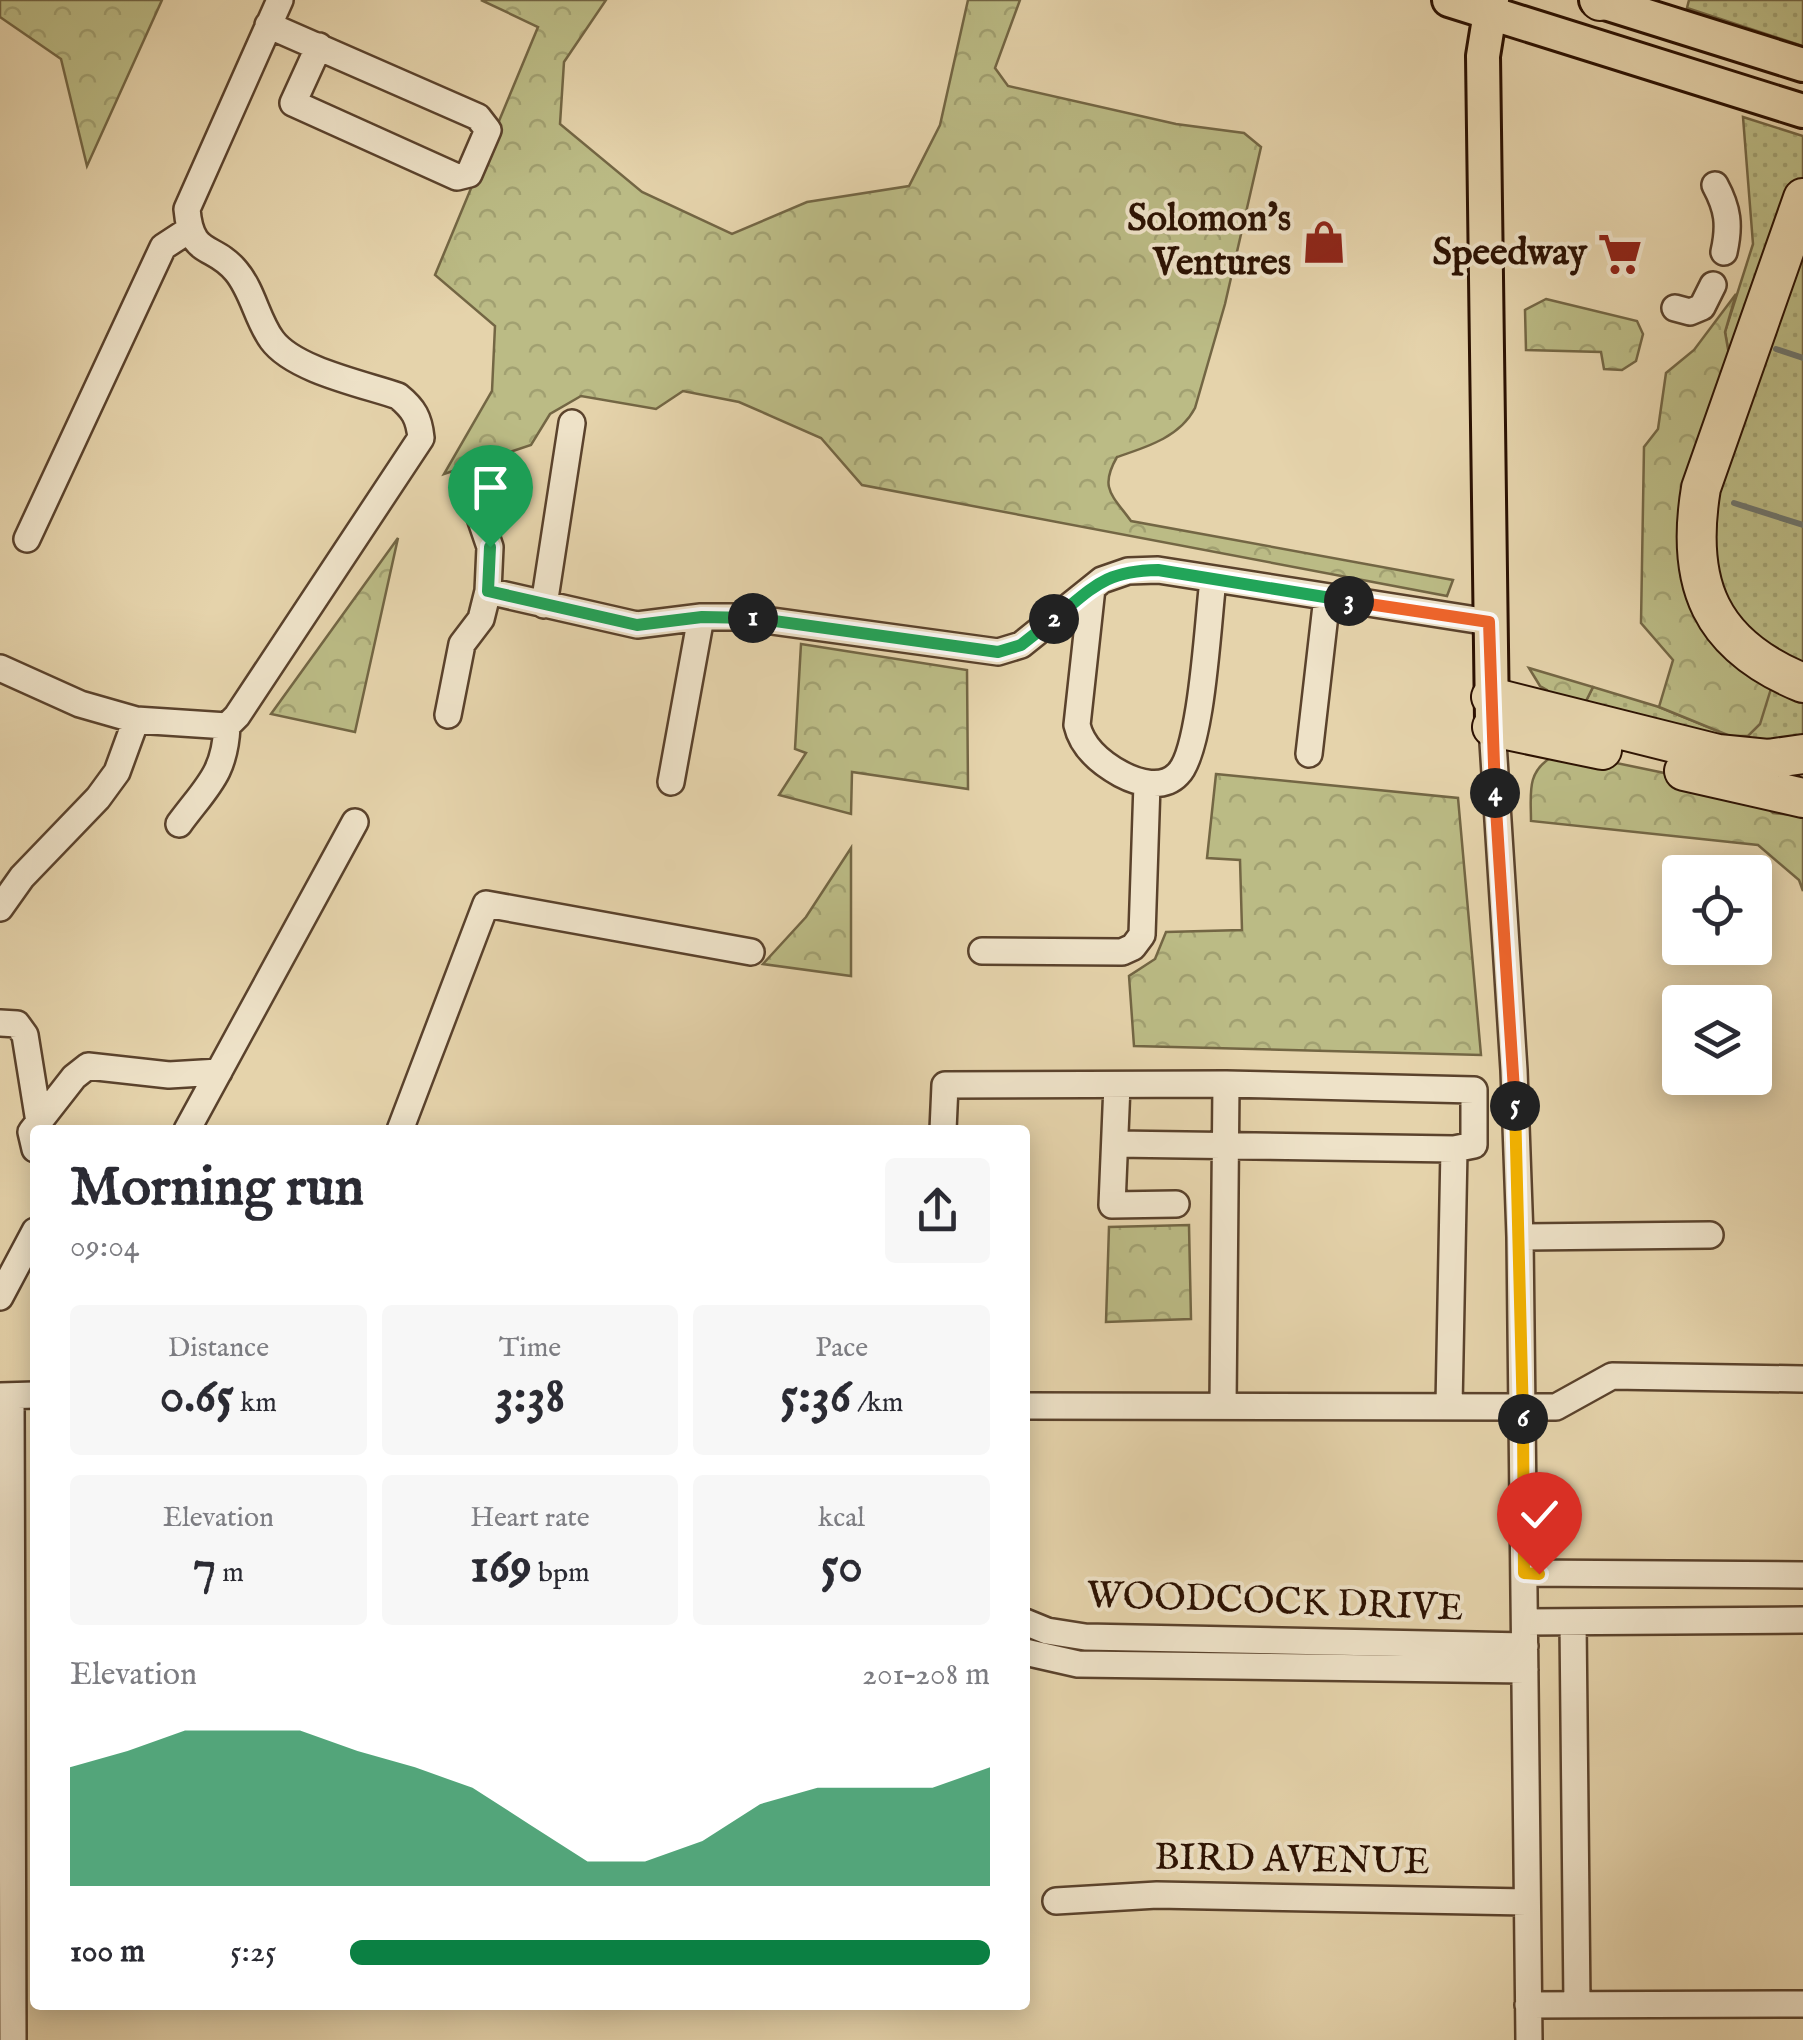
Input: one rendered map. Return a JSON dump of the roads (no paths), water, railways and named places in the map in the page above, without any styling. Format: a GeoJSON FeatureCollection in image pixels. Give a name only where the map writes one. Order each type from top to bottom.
{"type":"FeatureCollection","features":[{"type":"Feature","properties":{"kind":"highway"},"geometry":{"type":"LineString","coordinates":[[1598,1],[1608,0]]}},
{"type":"Feature","properties":{"kind":"highway"},"geometry":{"type":"LineString","coordinates":[[1803,198],[1701,488],[1694,530],[1704,594],[1720,623],[1745,651],[1772,670],[1803,683]]}},
{"type":"Feature","properties":{"kind":"highway"},"geometry":{"type":"LineString","coordinates":[[1491,712],[1718,754],[1768,759],[1803,754]]}},
{"type":"Feature","properties":{"kind":"highway"},"geometry":{"type":"LineString","coordinates":[[1491,712],[1622,754],[1803,798]]}},
{"type":"Feature","properties":{"kind":"main road"},"geometry":{"type":"LineString","coordinates":[[1449,0],[1491,6],[1803,112]]}},
{"type":"Feature","properties":{"kind":"main road"},"geometry":{"type":"LineString","coordinates":[[1598,1],[1803,65]]}},
{"type":"Feature","properties":{"kind":"main road"},"geometry":{"type":"LineString","coordinates":[[1491,6],[1483,56],[1491,712]]}},
{"type":"Feature","properties":{"kind":"street"},"geometry":{"type":"LineString","coordinates":[[179,824],[220,768],[226,755],[227,726],[421,438],[420,420],[398,396],[282,352],[270,338],[240,276],[231,265],[206,252],[189,230],[187,209],[280,0]]}},
{"type":"Feature","properties":{"kind":"street"},"geometry":{"type":"LineString","coordinates":[[268,24],[319,46],[478,117],[488,130],[469,174],[457,178],[293,103],[319,46]]}},
{"type":"Feature","properties":{"kind":"street"},"geometry":{"type":"LineString","coordinates":[[1715,185],[1730,226],[1724,252]]}},
{"type":"Feature","properties":{"kind":"street"},"geometry":{"type":"LineString","coordinates":[[27,539],[163,247],[189,230]]}},
{"type":"Feature","properties":{"kind":"street"},"geometry":{"type":"LineString","coordinates":[[1675,308],[1690,312],[1702,307],[1713,285]]}},
{"type":"Feature","properties":{"kind":"street"},"geometry":{"type":"LineString","coordinates":[[544,605],[572,423]]}},
{"type":"Feature","properties":{"kind":"street"},"geometry":{"type":"LineString","coordinates":[[448,715],[462,644],[481,619],[488,591],[490,547],[477,509]]}},
{"type":"Feature","properties":{"kind":"street"},"geometry":{"type":"LineString","coordinates":[[488,591],[637,625],[702,617],[787,622],[998,652],[1021,645],[1102,580],[1128,571],[1158,570],[1489,622]]}},
{"type":"Feature","properties":{"kind":"street"},"geometry":{"type":"LineString","coordinates":[[1092,588],[1078,724],[1080,740],[1108,767],[1148,784],[1163,783],[1177,776],[1193,747],[1213,580]]}},
{"type":"Feature","properties":{"kind":"street"},"geometry":{"type":"LineString","coordinates":[[1309,754],[1327,597]]}},
{"type":"Feature","properties":{"kind":"street"},"geometry":{"type":"LineString","coordinates":[[671,782],[702,617]]}},
{"type":"Feature","properties":{"kind":"street"},"geometry":{"type":"LineString","coordinates":[[0,668],[80,704],[136,720],[227,726]]}},
{"type":"Feature","properties":{"kind":"street"},"geometry":{"type":"LineString","coordinates":[[1491,712],[1520,1237],[1529,2040]]}},
{"type":"Feature","properties":{"kind":"street"},"geometry":{"type":"LineString","coordinates":[[0,908],[22,877],[98,798],[117,772],[136,720]]}},
{"type":"Feature","properties":{"kind":"street"},"geometry":{"type":"LineString","coordinates":[[982,951],[1122,952],[1134,947],[1142,935],[1148,784]]}},
{"type":"Feature","properties":{"kind":"street"},"geometry":{"type":"LineString","coordinates":[[190,1125],[355,822]]}},
{"type":"Feature","properties":{"kind":"street"},"geometry":{"type":"LineString","coordinates":[[402,1125],[486,904],[751,952]]}},
{"type":"Feature","properties":{"kind":"street"},"geometry":{"type":"LineString","coordinates":[[0,1023],[16,1024],[25,1035],[39,1122]]}},
{"type":"Feature","properties":{"kind":"street"},"geometry":{"type":"LineString","coordinates":[[37,1125],[74,1077],[88,1066],[189,1076],[219,1072]]}},
{"type":"Feature","properties":{"kind":"street"},"geometry":{"type":"LineString","coordinates":[[943,1125],[945,1084],[1226,1084],[1474,1090],[1474,1145],[1454,1149],[1116,1144]]}},
{"type":"Feature","properties":{"kind":"street"},"geometry":{"type":"LineString","coordinates":[[1223,1406],[1226,1084]]}},
{"type":"Feature","properties":{"kind":"street"},"geometry":{"type":"LineString","coordinates":[[1117,1086],[1112,1205],[1176,1204]]}},
{"type":"Feature","properties":{"kind":"street"},"geometry":{"type":"LineString","coordinates":[[1474,1115],[1516,1120]]}},
{"type":"Feature","properties":{"kind":"street"},"geometry":{"type":"LineString","coordinates":[[1449,1406],[1454,1149]]}},
{"type":"Feature","properties":{"kind":"street"},"geometry":{"type":"LineString","coordinates":[[1520,1237],[1710,1235]]}},
{"type":"Feature","properties":{"kind":"street"},"geometry":{"type":"LineString","coordinates":[[0,1297],[30,1240]]}},
{"type":"Feature","properties":{"kind":"street"},"geometry":{"type":"LineString","coordinates":[[1030,1406],[1556,1407],[1612,1376],[1803,1379]]}},
{"type":"Feature","properties":{"kind":"street"},"geometry":{"type":"LineString","coordinates":[[13,2040],[24,1661],[15,1396]]}},
{"type":"Feature","properties":{"kind":"street"},"geometry":{"type":"LineString","coordinates":[[1524,1573],[1803,1575]]}},
{"type":"Feature","properties":{"kind":"street"},"geometry":{"type":"LineString","coordinates":[[1525,1646],[1573,1622],[1803,1620]]}},
{"type":"Feature","properties":{"kind":"street"},"geometry":{"type":"LineString","coordinates":[[1573,1622],[1576,2004]]}},
{"type":"Feature","properties":{"kind":"street","name":"WOODCOCK DRIVE"},"geometry":{"type":"LineString","coordinates":[[1030,1624],[1085,1637],[1525,1646]]}},
{"type":"Feature","properties":{"kind":"street","name":"WOODCOCK DRIVE"},"geometry":{"type":"LineString","coordinates":[[1030,1653],[1078,1664],[1525,1646]]}},
{"type":"Feature","properties":{"kind":"street","name":"BIRD AVENUE"},"geometry":{"type":"LineString","coordinates":[[1056,1901],[1157,1895],[1527,1902]]}},
{"type":"Feature","properties":{"kind":"street"},"geometry":{"type":"LineString","coordinates":[[1528,2005],[1803,2004]]}},
{"type":"Feature","properties":{"kind":"waterway"},"geometry":{"type":"LineString","coordinates":[[1776,349],[1803,358]]}},
{"type":"Feature","properties":{"kind":"waterway"},"geometry":{"type":"LineString","coordinates":[[1734,503],[1803,525]]}},
{"type":"Feature","properties":{"kind":"place","name":"Solomon's Ventures"},"geometry":{"type":"Point","coordinates":[1324,242]}},
{"type":"Feature","properties":{"kind":"place","name":"Speedway"},"geometry":{"type":"Point","coordinates":[1620,254]}}]}
